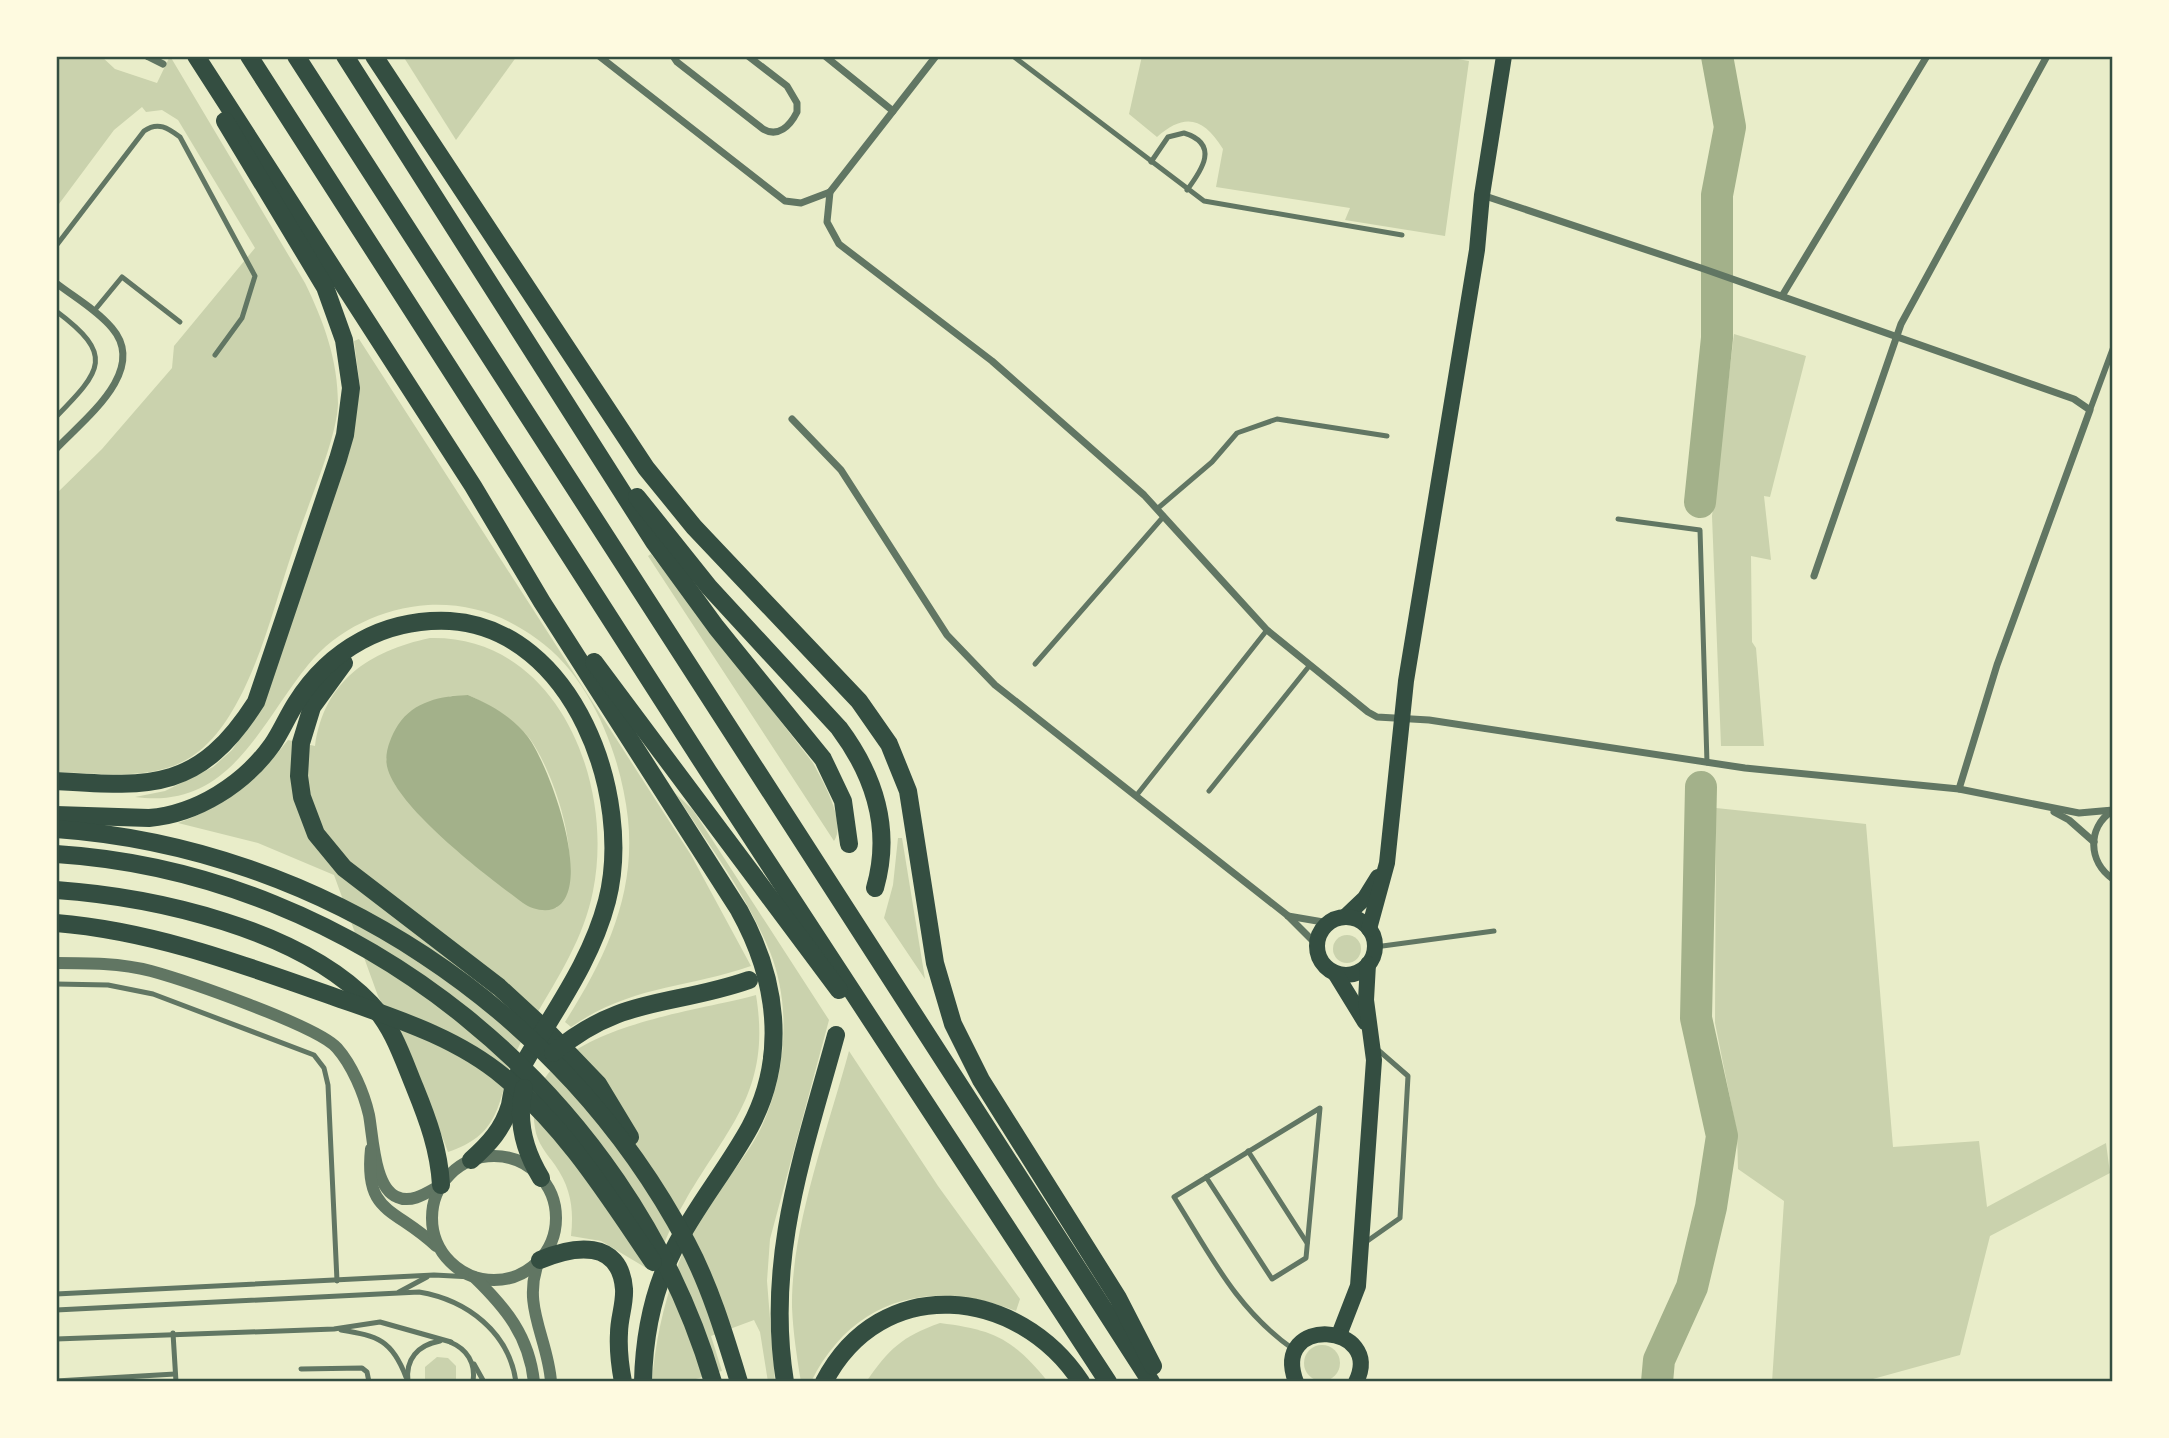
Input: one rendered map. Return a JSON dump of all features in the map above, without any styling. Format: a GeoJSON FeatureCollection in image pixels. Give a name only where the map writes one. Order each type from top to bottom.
{"type":"FeatureCollection","features":[{"type":"Feature","properties":{"kind":"highway"},"geometry":{"type":"LineString","coordinates":[[56,782],[127,785],[172,779],[208,759],[237,732],[256,702],[347,423],[349,365],[325,287],[243,154],[190,56]]}},
{"type":"Feature","properties":{"kind":"highway"},"geometry":{"type":"LineString","coordinates":[[196,56],[473,486],[617,695],[728,838],[783,919],[914,1086]]}},
{"type":"Feature","properties":{"kind":"highway"},"geometry":{"type":"LineString","coordinates":[[249,56],[1108,1382]]}},
{"type":"Feature","properties":{"kind":"highway"},"geometry":{"type":"LineString","coordinates":[[296,56],[1151,1382]]}},
{"type":"Feature","properties":{"kind":"highway"},"geometry":{"type":"LineString","coordinates":[[345,56],[653,542],[716,627],[823,759],[843,801],[849,844]]}},
{"type":"Feature","properties":{"kind":"highway"},"geometry":{"type":"LineString","coordinates":[[374,56],[668,496],[859,701],[889,744],[908,791],[935,963],[953,1024],[981,1080],[1118,1298],[1161,1382]]}},
{"type":"Feature","properties":{"kind":"highway"},"geometry":{"type":"LineString","coordinates":[[504,304],[666,535],[709,587],[839,727],[859,756],[875,794],[882,830],[880,869],[875,888]]}},
{"type":"Feature","properties":{"kind":"highway"},"geometry":{"type":"LineString","coordinates":[[473,486],[542,602],[739,910],[761,953],[772,998],[774,1045],[766,1088],[750,1128],[701,1199],[673,1251],[652,1311],[643,1382]]}},
{"type":"Feature","properties":{"kind":"highway"},"geometry":{"type":"LineString","coordinates":[[56,815],[136,819],[162,817],[218,795],[244,775],[272,745],[312,682],[345,648],[359,639],[396,627],[452,621],[487,629],[519,645],[555,678],[577,711],[596,749],[607,786],[613,830],[607,900],[590,950],[541,1040],[516,1077],[501,1128],[471,1160]]}},
{"type":"Feature","properties":{"kind":"highway"},"geometry":{"type":"LineString","coordinates":[[396,627],[368,644],[340,667],[312,708],[301,743],[299,776],[306,814],[327,851],[363,885],[499,987],[590,1076],[630,1136],[689,1246],[722,1331],[738,1382]]}},
{"type":"Feature","properties":{"kind":"highway"},"geometry":{"type":"LineString","coordinates":[[56,829],[149,841],[227,861],[307,891],[386,931],[452,973],[524,1033],[564,1072],[623,1142],[662,1199]]}},
{"type":"Feature","properties":{"kind":"highway"},"geometry":{"type":"LineString","coordinates":[[56,854],[148,867],[262,900],[369,950],[451,1004],[529,1073],[595,1150],[643,1224],[688,1314],[711,1378]]}},
{"type":"Feature","properties":{"kind":"highway"},"geometry":{"type":"LineString","coordinates":[[56,890],[151,903],[200,916],[282,945],[338,975],[372,1005],[396,1042],[434,1139],[441,1185]]}},
{"type":"Feature","properties":{"kind":"highway"},"geometry":{"type":"LineString","coordinates":[[56,923],[146,936],[229,960],[414,1027],[477,1057],[528,1099],[568,1142],[688,1314]]}},
{"type":"Feature","properties":{"kind":"highway"},"geometry":{"type":"LineString","coordinates":[[523,1091],[551,1054],[613,1014],[646,1003],[749,980]]}},
{"type":"Feature","properties":{"kind":"highway"},"geometry":{"type":"LineString","coordinates":[[785,1382],[778,1314],[784,1234],[836,1035]]}},
{"type":"Feature","properties":{"kind":"highway"},"geometry":{"type":"LineString","coordinates":[[541,1040],[523,1091],[523,1135],[532,1163],[541,1178]]}},
{"type":"Feature","properties":{"kind":"highway"},"geometry":{"type":"LineString","coordinates":[[540,1260],[565,1249],[583,1248],[601,1252],[615,1264],[624,1287],[618,1333],[624,1382]]}},
{"type":"Feature","properties":{"kind":"highway"},"geometry":{"type":"LineString","coordinates":[[824,1382],[846,1349],[868,1329],[906,1310],[948,1304],[993,1311],[1025,1325],[1055,1350],[1080,1382]]}},
{"type":"Feature","properties":{"kind":"main road"},"geometry":{"type":"LineString","coordinates":[[1369,929],[1387,863],[1402,719],[1477,250],[1482,195],[1504,56]]}},
{"type":"Feature","properties":{"kind":"main road"},"geometry":{"type":"LineString","coordinates":[[1373,1041],[1335,973],[1322,962],[1317,945],[1322,929],[1329,922],[1346,917],[1364,898],[1387,863]]}},
{"type":"Feature","properties":{"kind":"main road"},"geometry":{"type":"LineString","coordinates":[[1339,1335],[1358,1286],[1373,1041],[1366,1000],[1368,964],[1375,947],[1369,929],[1363,922],[1346,917]]}},
{"type":"Feature","properties":{"kind":"main road"},"geometry":{"type":"LineString","coordinates":[[1335,973],[1352,974],[1368,964]]}},
{"type":"Feature","properties":{"kind":"main road"},"geometry":{"type":"LineString","coordinates":[[1296,1382],[1293,1371],[1296,1351],[1310,1336],[1320,1333],[1339,1335],[1354,1348],[1359,1357],[1356,1382]]}},
{"type":"Feature","properties":{"kind":"street"},"geometry":{"type":"LineString","coordinates":[[147,56],[163,64]]}},
{"type":"Feature","properties":{"kind":"street"},"geometry":{"type":"LineString","coordinates":[[599,56],[785,201],[801,204],[830,192],[936,56]]}},
{"type":"Feature","properties":{"kind":"street"},"geometry":{"type":"LineString","coordinates":[[673,56],[677,62],[763,129],[776,132],[784,129],[797,112],[793,93],[748,56]]}},
{"type":"Feature","properties":{"kind":"street"},"geometry":{"type":"LineString","coordinates":[[825,56],[894,111]]}},
{"type":"Feature","properties":{"kind":"street"},"geometry":{"type":"LineString","coordinates":[[1782,296],[1927,56]]}},
{"type":"Feature","properties":{"kind":"street"},"geometry":{"type":"LineString","coordinates":[[1814,576],[1901,324],[2047,56]]}},
{"type":"Feature","properties":{"kind":"street"},"geometry":{"type":"LineString","coordinates":[[830,192],[827,222],[839,244],[992,361],[1157,509],[1267,630],[1377,717],[1707,763],[1959,789],[2047,809],[2078,813],[2113,810]]}},
{"type":"Feature","properties":{"kind":"street"},"geometry":{"type":"LineString","coordinates":[[1482,195],[1782,296],[2074,399],[2090,410]]}},
{"type":"Feature","properties":{"kind":"street"},"geometry":{"type":"LineString","coordinates":[[56,283],[110,326],[119,339],[123,353],[121,372],[111,389],[56,449]]}},
{"type":"Feature","properties":{"kind":"street"},"geometry":{"type":"LineString","coordinates":[[1959,789],[1997,665],[2113,348]]}},
{"type":"Feature","properties":{"kind":"street"},"geometry":{"type":"LineString","coordinates":[[792,419],[841,470],[947,635],[995,685],[1287,915],[1317,945]]}},
{"type":"Feature","properties":{"kind":"street"},"geometry":{"type":"LineString","coordinates":[[2047,809],[2069,820],[2094,842]]}},
{"type":"Feature","properties":{"kind":"street"},"geometry":{"type":"LineString","coordinates":[[2112,880],[2097,861],[2094,842],[2102,820],[2113,810]]}},
{"type":"Feature","properties":{"kind":"street"},"geometry":{"type":"LineString","coordinates":[[1287,915],[1329,922]]}},
{"type":"Feature","properties":{"kind":"street"},"geometry":{"type":"LineString","coordinates":[[56,963],[97,963],[149,971],[231,999],[326,1039],[343,1056],[357,1084],[368,1114],[382,1180],[394,1196],[413,1199],[441,1185],[454,1171],[471,1160],[492,1156],[512,1159],[541,1178],[552,1198],[555,1226],[531,1285],[531,1299],[547,1354],[551,1382]]}},
{"type":"Feature","properties":{"kind":"street"},"geometry":{"type":"LineString","coordinates":[[372,1141],[368,1175],[377,1200],[413,1225],[455,1266],[474,1277],[500,1302],[521,1331],[534,1382]]}},
{"type":"Feature","properties":{"kind":"street"},"geometry":{"type":"LineString","coordinates":[[441,1185],[432,1210],[432,1225],[442,1252]]}},
{"type":"Feature","properties":{"kind":"street"},"geometry":{"type":"LineString","coordinates":[[474,1277],[507,1279],[540,1260]]}},
{"type":"Feature","properties":{"kind":"lane"},"geometry":{"type":"LineString","coordinates":[[1013,56],[1204,201],[1402,234]]}},
{"type":"Feature","properties":{"kind":"lane"},"geometry":{"type":"LineString","coordinates":[[56,246],[144,131],[153,125],[168,128],[180,137],[255,276],[242,318],[215,355]]}},
{"type":"Feature","properties":{"kind":"lane"},"geometry":{"type":"LineString","coordinates":[[1151,162],[1168,137],[1184,133],[1199,141],[1203,147],[1205,163],[1187,190]]}},
{"type":"Feature","properties":{"kind":"lane"},"geometry":{"type":"LineString","coordinates":[[93,312],[122,277],[180,322]]}},
{"type":"Feature","properties":{"kind":"lane"},"geometry":{"type":"LineString","coordinates":[[56,311],[90,338],[95,356],[88,383],[56,417]]}},
{"type":"Feature","properties":{"kind":"lane"},"geometry":{"type":"LineString","coordinates":[[1157,509],[1212,462],[1237,433],[1277,419],[1387,436]]}},
{"type":"Feature","properties":{"kind":"lane"},"geometry":{"type":"LineString","coordinates":[[1035,664],[1164,516]]}},
{"type":"Feature","properties":{"kind":"lane"},"geometry":{"type":"LineString","coordinates":[[1618,519],[1700,530],[1707,763]]}},
{"type":"Feature","properties":{"kind":"lane"},"geometry":{"type":"LineString","coordinates":[[1136,796],[1267,630]]}},
{"type":"Feature","properties":{"kind":"lane"},"geometry":{"type":"LineString","coordinates":[[1209,791],[1310,665]]}},
{"type":"Feature","properties":{"kind":"lane"},"geometry":{"type":"LineString","coordinates":[[1375,947],[1494,931]]}},
{"type":"Feature","properties":{"kind":"lane"},"geometry":{"type":"LineString","coordinates":[[56,984],[108,985],[153,994],[314,1055],[324,1068],[328,1085],[337,1281]]}},
{"type":"Feature","properties":{"kind":"lane"},"geometry":{"type":"LineString","coordinates":[[1361,1246],[1399,1218],[1408,1076],[1373,1041]]}},
{"type":"Feature","properties":{"kind":"lane"},"geometry":{"type":"LineString","coordinates":[[1206,1177],[1272,1279],[1307,1258],[1320,1108],[1206,1177],[1174,1197],[1240,1300],[1264,1329],[1296,1351]]}},
{"type":"Feature","properties":{"kind":"lane"},"geometry":{"type":"LineString","coordinates":[[1248,1152],[1307,1244]]}},
{"type":"Feature","properties":{"kind":"lane"},"geometry":{"type":"LineString","coordinates":[[396,1293],[431,1275]]}},
{"type":"Feature","properties":{"kind":"lane"},"geometry":{"type":"LineString","coordinates":[[56,1294],[431,1275],[474,1277]]}},
{"type":"Feature","properties":{"kind":"lane"},"geometry":{"type":"LineString","coordinates":[[56,1310],[396,1293],[436,1295],[463,1305],[501,1340],[512,1363],[516,1382]]}},
{"type":"Feature","properties":{"kind":"lane"},"geometry":{"type":"LineString","coordinates":[[56,1339],[334,1329],[380,1322],[451,1342],[462,1348],[484,1382]]}},
{"type":"Feature","properties":{"kind":"lane"},"geometry":{"type":"LineString","coordinates":[[334,1329],[377,1338],[389,1345],[407,1378]]}},
{"type":"Feature","properties":{"kind":"lane"},"geometry":{"type":"LineString","coordinates":[[173,1333],[176,1382]]}},
{"type":"Feature","properties":{"kind":"lane"},"geometry":{"type":"LineString","coordinates":[[407,1378],[410,1360],[421,1347],[440,1340],[451,1342]]}},
{"type":"Feature","properties":{"kind":"lane"},"geometry":{"type":"LineString","coordinates":[[470,1357],[474,1382]]}},
{"type":"Feature","properties":{"kind":"lane"},"geometry":{"type":"LineString","coordinates":[[301,1369],[362,1368],[367,1372],[369,1382]]}},
{"type":"Feature","properties":{"kind":"lane"},"geometry":{"type":"LineString","coordinates":[[56,1381],[175,1374]]}},
{"type":"Feature","properties":{"kind":"shaded area"},"geometry":{"type":"Polygon","coordinates":[[[56,56],[101,56],[115,69],[157,83],[170,56],[305,283],[324,327],[336,372],[338,404],[333,435],[245,687],[223,725],[200,750],[176,765],[143,773],[56,772],[56,494],[102,449],[172,368],[174,346],[255,248],[178,120],[162,110],[146,112],[142,107],[114,130],[56,208],[56,56]]]}},
{"type":"Feature","properties":{"kind":"shaded area"},"geometry":{"type":"Polygon","coordinates":[[[403,56],[517,56],[456,140],[403,56]]]}},
{"type":"Feature","properties":{"kind":"shaded area"},"geometry":{"type":"Polygon","coordinates":[[[1142,56],[1441,56],[1469,61],[1445,236],[1345,220],[1350,208],[1216,187],[1223,149],[1209,131],[1193,122],[1185,122],[1176,124],[1157,137],[1129,114],[1142,56]]]}},
{"type":"Feature","properties":{"kind":"shaded area"},"geometry":{"type":"Polygon","coordinates":[[[1734,334],[1806,356],[1770,497],[1764,496],[1771,560],[1751,556],[1752,642],[1756,648],[1764,746],[1721,746],[1712,516],[1734,334]]]}},
{"type":"Feature","properties":{"kind":"shaded area"},"geometry":{"type":"Polygon","coordinates":[[[359,339],[691,855],[751,966],[637,995],[594,1013],[571,1027],[565,1022],[605,950],[622,900],[629,847],[624,794],[600,719],[573,674],[537,639],[512,623],[486,612],[458,606],[428,605],[394,611],[362,623],[320,652],[290,688],[257,737],[219,777],[195,790],[168,798],[135,797],[165,791],[213,767],[232,750],[262,707],[349,453],[360,387],[354,341],[359,339]]]}},
{"type":"Feature","properties":{"kind":"shaded area"},"geometry":{"type":"Polygon","coordinates":[[[651,554],[813,763],[835,812],[837,833],[834,841],[648,556],[651,554]]]}},
{"type":"Feature","properties":{"kind":"shaded area"},"geometry":{"type":"Polygon","coordinates":[[[430,638],[474,644],[512,661],[543,688],[567,723],[585,763],[595,805],[598,849],[593,891],[581,932],[520,1044],[491,1122],[468,1144],[448,1152],[419,1075],[378,996],[334,875],[258,843],[178,823],[211,808],[239,790],[288,740],[315,746],[320,723],[339,687],[353,672],[369,661],[408,644],[430,638]],[[468,695],[450,696],[386,759],[396,786],[556,908],[565,892],[569,872],[569,848],[565,824],[549,775],[540,755],[524,732],[502,714],[468,695]]]}},
{"type":"Feature","properties":{"kind":"shaded area"},"geometry":{"type":"Polygon","coordinates":[[[468,695],[493,707],[516,723],[537,751],[547,772],[565,826],[570,854],[570,879],[565,898],[553,909],[542,910],[526,905],[468,860],[410,804],[388,770],[388,747],[404,717],[429,701],[468,695]]]}},
{"type":"Feature","properties":{"kind":"shaded area"},"geometry":{"type":"Polygon","coordinates":[[[675,793],[693,810],[829,1020],[770,1239],[767,1281],[775,1382],[768,1382],[760,1332],[754,1320],[711,1336],[722,1371],[686,1382],[652,1382],[660,1325],[676,1270],[699,1220],[761,1128],[776,1086],[783,1041],[777,973],[761,931],[739,890],[675,793]]]}},
{"type":"Feature","properties":{"kind":"shaded area"},"geometry":{"type":"Polygon","coordinates":[[[1716,808],[1866,824],[1893,1147],[1979,1141],[1987,1207],[2106,1143],[2110,1173],[1990,1236],[1960,1355],[1862,1382],[1772,1382],[1784,1201],[1738,1169],[1737,1133],[1715,1023],[1716,808]]]}},
{"type":"Feature","properties":{"kind":"shaded area"},"geometry":{"type":"Polygon","coordinates":[[[898,838],[902,838],[925,979],[884,918],[893,885],[898,838]]]}},
{"type":"Feature","properties":{"kind":"shaded area"},"geometry":{"type":"Polygon","coordinates":[[[1347,935],[1357,939],[1361,949],[1357,959],[1347,963],[1337,959],[1333,949],[1337,939],[1347,935]]]}},
{"type":"Feature","properties":{"kind":"shaded area"},"geometry":{"type":"Polygon","coordinates":[[[756,995],[758,1058],[752,1083],[730,1129],[679,1211],[653,1272],[601,1241],[571,1236],[572,1217],[568,1190],[540,1143],[535,1128],[537,1095],[553,1068],[581,1047],[616,1031],[654,1019],[756,995]]]}},
{"type":"Feature","properties":{"kind":"shaded area"},"geometry":{"type":"Polygon","coordinates":[[[849,1051],[938,1186],[1020,1299],[1016,1311],[985,1301],[954,1296],[898,1302],[872,1313],[849,1330],[828,1353],[811,1382],[801,1382],[794,1335],[793,1276],[812,1178],[849,1051]]]}},
{"type":"Feature","properties":{"kind":"shaded area"},"geometry":{"type":"Polygon","coordinates":[[[940,1323],[975,1329],[1002,1339],[1036,1367],[1048,1382],[866,1382],[897,1345],[915,1333],[940,1323]]]}},
{"type":"Feature","properties":{"kind":"shaded area"},"geometry":{"type":"Polygon","coordinates":[[[1322,1345],[1335,1350],[1340,1363],[1335,1376],[1322,1381],[1309,1376],[1304,1363],[1309,1350],[1322,1345]]]}},
{"type":"Feature","properties":{"kind":"shaded area"},"geometry":{"type":"Polygon","coordinates":[[[437,1357],[448,1358],[456,1366],[456,1382],[425,1382],[425,1367],[437,1357]]]}},
{"type":"Feature","properties":{"kind":"waterway"},"geometry":{"type":"LineString","coordinates":[[1700,502],[1717,338],[1717,195],[1730,127],[1717,56]]}},
{"type":"Feature","properties":{"kind":"waterway"},"geometry":{"type":"LineString","coordinates":[[1657,1382],[1659,1360],[1692,1287],[1711,1207],[1722,1136],[1696,1018],[1701,787]]}}]}
